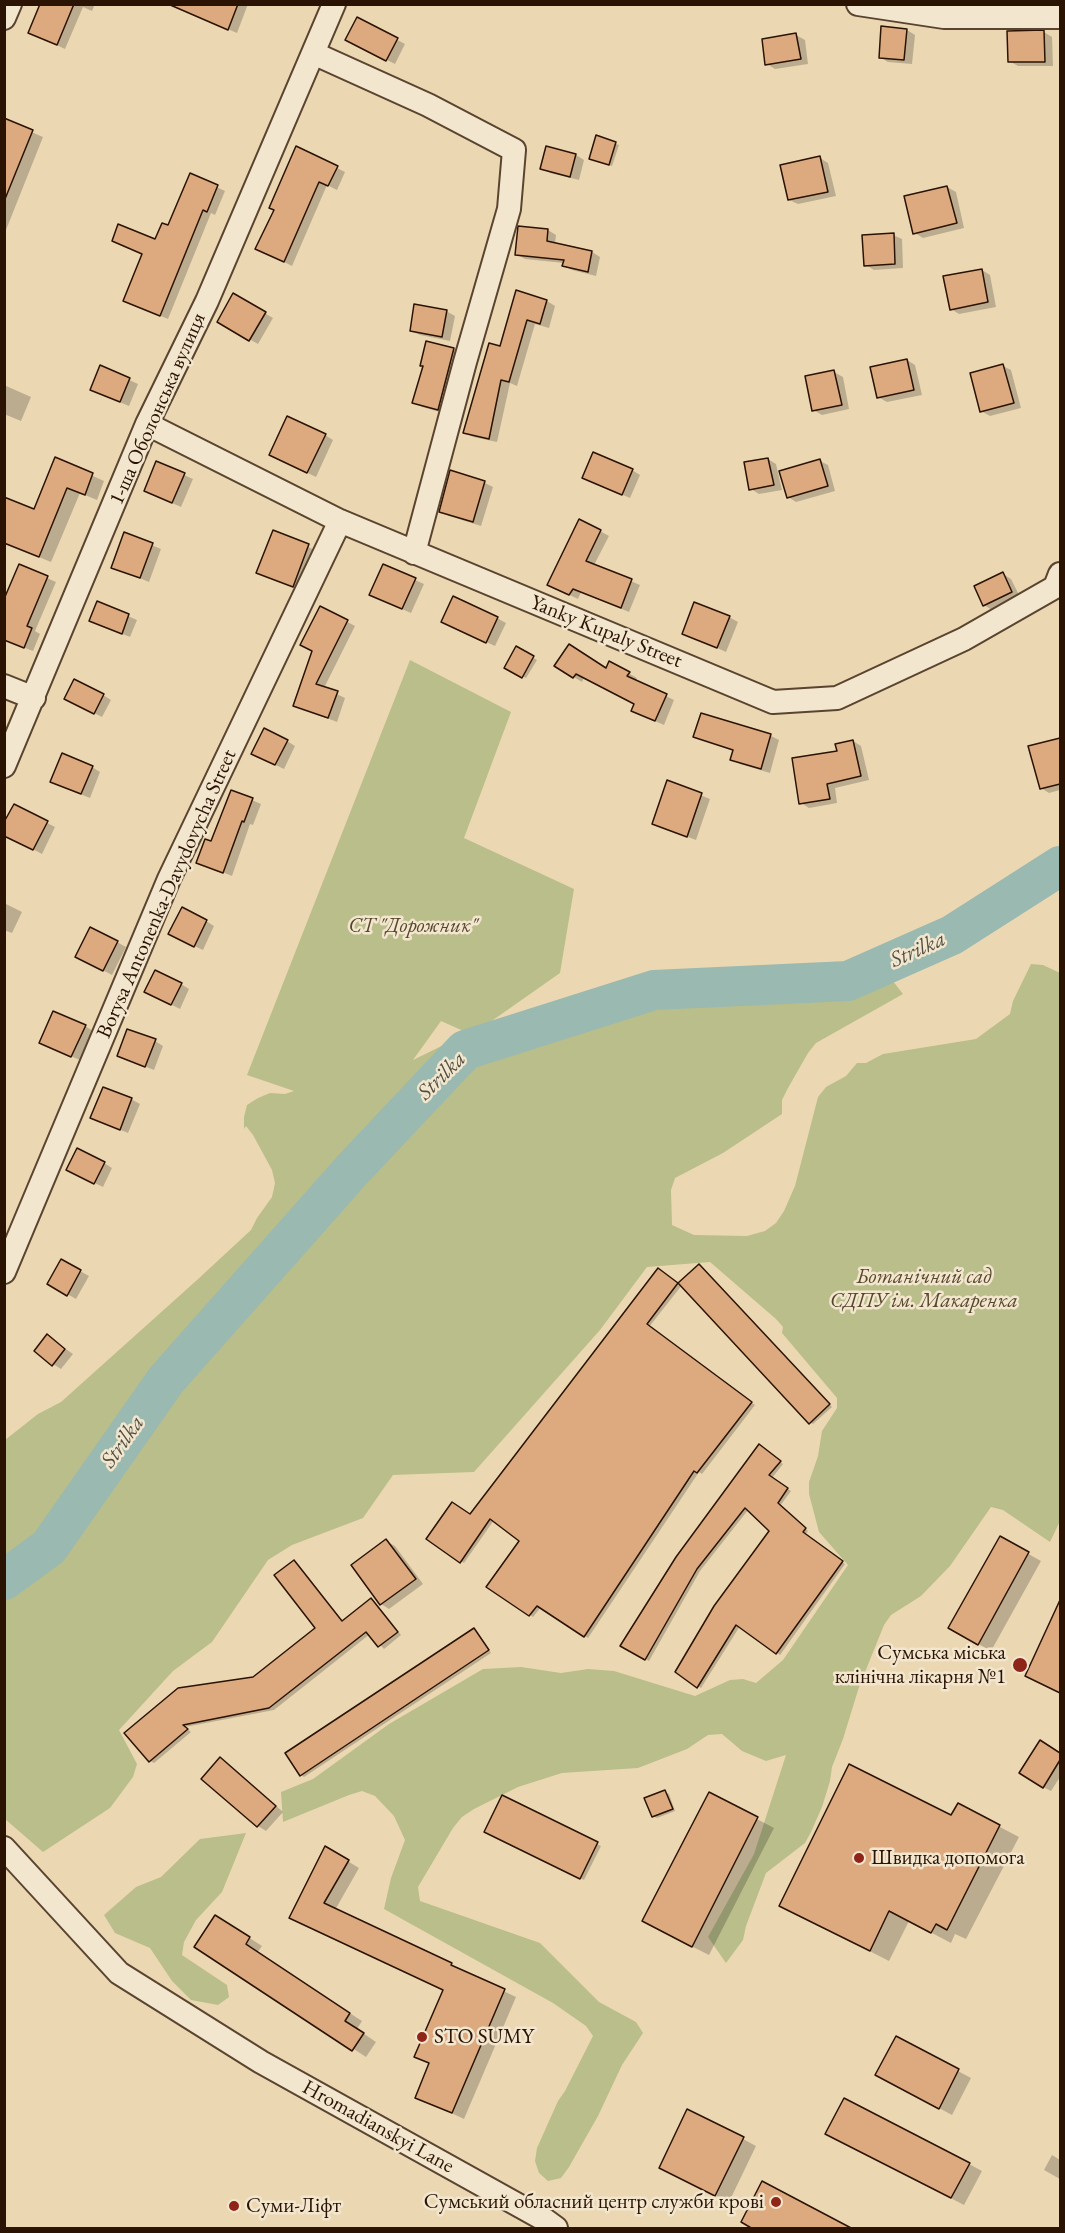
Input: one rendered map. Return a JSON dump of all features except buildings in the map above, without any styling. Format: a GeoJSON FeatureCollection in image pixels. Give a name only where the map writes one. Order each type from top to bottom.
{"type":"FeatureCollection","features":[{"type":"Feature","properties":{"kind":"street"},"geometry":{"type":"LineString","coordinates":[[4,18],[10,4]]}},
{"type":"Feature","properties":{"kind":"street","name":"1-ша Оболонська вулиця"},"geometry":{"type":"LineString","coordinates":[[4,766],[34,699],[147,424],[207,301],[334,4]]}},
{"type":"Feature","properties":{"kind":"street"},"geometry":{"type":"LineString","coordinates":[[858,4],[944,17],[1060,17]]}},
{"type":"Feature","properties":{"kind":"street"},"geometry":{"type":"LineString","coordinates":[[313,53],[428,105],[514,150],[509,209],[414,553]]}},
{"type":"Feature","properties":{"kind":"street","name":"Yanky Kupaly Street"},"geometry":{"type":"LineString","coordinates":[[147,424],[340,521],[773,702],[837,698],[964,639],[1059,583]]}},
{"type":"Feature","properties":{"kind":"street","name":"Borysa Antonenka-Davydovycha Street"},"geometry":{"type":"LineString","coordinates":[[4,1272],[170,879],[340,521]]}},
{"type":"Feature","properties":{"kind":"street"},"geometry":{"type":"LineString","coordinates":[[4,686],[34,699]]}},
{"type":"Feature","properties":{"kind":"street","name":"Hromadianskyi Lane"},"geometry":{"type":"LineString","coordinates":[[4,1848],[119,1973],[261,2062],[545,2220],[556,2229]]}},
{"type":"Feature","properties":{"kind":"green space"},"geometry":{"type":"Polygon","coordinates":[[[410,660],[511,712],[464,838],[574,889],[560,973],[486,1025],[503,1019],[604,1002],[708,976],[721,975],[761,982],[885,971],[903,994],[816,1043],[782,1100],[782,1114],[723,1153],[675,1178],[671,1190],[672,1225],[694,1235],[747,1236],[765,1231],[776,1223],[784,1211],[795,1186],[818,1097],[826,1087],[846,1076],[857,1063],[866,1063],[883,1054],[976,1039],[1010,1014],[1013,1001],[1031,964],[1043,965],[1060,973],[1060,1521],[1050,1542],[1003,1510],[991,1507],[950,1566],[921,1596],[891,1615],[884,1625],[859,1687],[832,1767],[822,1807],[811,1832],[805,1843],[766,1873],[743,1940],[726,1963],[708,1937],[754,1854],[786,1755],[766,1761],[742,1751],[722,1734],[708,1735],[687,1749],[638,1768],[562,1773],[518,1787],[474,1809],[462,1817],[453,1828],[418,1887],[420,1901],[540,1943],[599,2002],[636,2022],[643,2033],[622,2065],[598,2116],[561,2178],[548,2181],[539,2173],[535,2161],[537,2148],[558,2101],[593,2036],[586,2026],[553,2003],[384,1909],[391,1878],[405,1840],[394,1816],[375,1796],[362,1791],[283,1822],[281,1792],[313,1779],[389,1724],[483,1669],[521,1667],[561,1673],[588,1669],[614,1671],[695,1696],[730,1680],[743,1679],[756,1683],[783,1660],[848,1565],[819,1532],[809,1494],[809,1482],[818,1456],[822,1431],[837,1408],[837,1398],[782,1333],[783,1327],[776,1319],[710,1262],[647,1267],[600,1330],[474,1472],[393,1475],[363,1518],[292,1545],[268,1560],[212,1642],[173,1671],[119,1730],[137,1764],[133,1777],[110,1808],[43,1852],[5,1819],[5,1440],[38,1414],[61,1402],[251,1230],[272,1197],[275,1183],[272,1170],[253,1135],[246,1126],[244,1129],[247,1105],[270,1093],[285,1094],[294,1091],[247,1075],[410,660]],[[441,1021],[413,1060],[468,1033],[441,1021]]]}},
{"type":"Feature","properties":{"kind":"green space"},"geometry":{"type":"Polygon","coordinates":[[[246,1833],[222,1892],[196,1920],[184,1942],[182,1955],[227,1985],[229,1997],[218,2005],[191,2000],[172,1981],[150,1948],[115,1933],[104,1915],[136,1887],[161,1877],[200,1839],[246,1833]]]}},
{"type":"Feature","properties":{"kind":"waterway","name":"Strilka"},"geometry":{"type":"LineString","coordinates":[[4,1580],[49,1547],[166,1380],[352,1170],[465,1050],[654,990],[848,981],[952,935],[1060,866]]}},
{"type":"Feature","properties":{"kind":"place","name":"Сумська міська клінічна лікарня №1"},"geometry":{"type":"Point","coordinates":[1020,1665]}},
{"type":"Feature","properties":{"kind":"place","name":"Швидка допомога"},"geometry":{"type":"Point","coordinates":[859,1858]}},
{"type":"Feature","properties":{"kind":"place","name":"STO SUMY"},"geometry":{"type":"Point","coordinates":[422,2037]}},
{"type":"Feature","properties":{"kind":"place","name":"Сумський обласний центр служби крові"},"geometry":{"type":"Point","coordinates":[776,2202]}},
{"type":"Feature","properties":{"kind":"place","name":"Суми-Ліфт"},"geometry":{"type":"Point","coordinates":[234,2206]}},
{"type":"Feature","properties":{"kind":"park label","name":"СТ \"Дорожник\""},"geometry":{"type":"Point","coordinates":[413,926]}},
{"type":"Feature","properties":{"kind":"park label","name":"Ботанічний сад СДПУ ім. Макаренка"},"geometry":{"type":"Point","coordinates":[924,1289]}}]}
